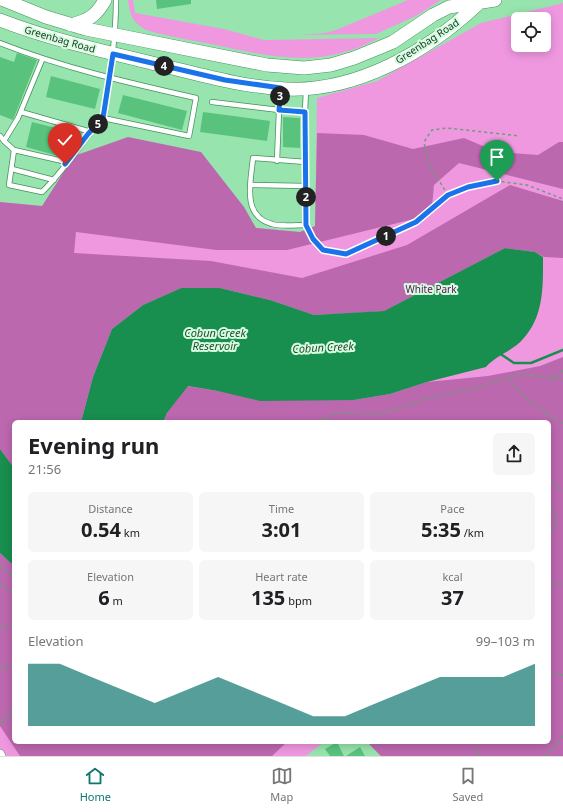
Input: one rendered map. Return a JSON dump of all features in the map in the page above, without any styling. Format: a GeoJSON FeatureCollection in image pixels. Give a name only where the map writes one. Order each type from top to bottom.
{"type":"FeatureCollection","features":[{"type":"Feature","properties":{"kind":"main road","name":"Greenbag Road"},"geometry":{"type":"LineString","coordinates":[[4,0],[70,25],[267,65],[304,68],[331,65],[354,58],[393,42],[433,15],[449,7],[495,0]]}},
{"type":"Feature","properties":{"kind":"main road"},"geometry":{"type":"LineString","coordinates":[[70,25],[88,20],[94,16],[105,0]]}},
{"type":"Feature","properties":{"kind":"main road","name":"Greenbag Road"},"geometry":{"type":"LineString","coordinates":[[0,20],[68,43],[225,80],[281,88],[306,88],[345,82],[373,73],[396,62],[462,19],[477,2]]}},
{"type":"Feature","properties":{"kind":"lane"},"geometry":{"type":"LineString","coordinates":[[14,150],[9,185],[42,192],[54,180],[103,118],[113,54],[116,0]]}},
{"type":"Feature","properties":{"kind":"lane"},"geometry":{"type":"LineString","coordinates":[[0,43],[42,60],[196,98],[188,136],[103,118]]}},
{"type":"Feature","properties":{"kind":"lane"},"geometry":{"type":"LineString","coordinates":[[4,141],[20,112],[42,60]]}},
{"type":"Feature","properties":{"kind":"lane"},"geometry":{"type":"LineString","coordinates":[[277,160],[281,88]]}},
{"type":"Feature","properties":{"kind":"lane"},"geometry":{"type":"LineString","coordinates":[[306,88],[305,112],[306,162],[306,225],[273,225],[262,220],[251,207],[250,185],[253,158],[306,162]]}},
{"type":"Feature","properties":{"kind":"lane"},"geometry":{"type":"LineString","coordinates":[[212,102],[305,112]]}},
{"type":"Feature","properties":{"kind":"lane"},"geometry":{"type":"LineString","coordinates":[[20,112],[91,132]]}},
{"type":"Feature","properties":{"kind":"lane"},"geometry":{"type":"LineString","coordinates":[[0,136],[14,150],[67,162]]}},
{"type":"Feature","properties":{"kind":"lane"},"geometry":{"type":"LineString","coordinates":[[12,169],[54,180]]}},
{"type":"Feature","properties":{"kind":"lane"},"geometry":{"type":"LineString","coordinates":[[250,185],[306,186]]}},
{"type":"Feature","properties":{"kind":"path"},"geometry":{"type":"LineString","coordinates":[[448,195],[428,163],[424,142],[432,130],[447,128],[520,136]]}},
{"type":"Feature","properties":{"kind":"path"},"geometry":{"type":"LineString","coordinates":[[306,225],[313,239],[323,250],[346,254],[416,222],[448,195],[468,187],[497,181],[527,185],[563,199]]}},
{"type":"Feature","properties":{"kind":"path"},"geometry":{"type":"LineString","coordinates":[[550,378],[563,371]]}},
{"type":"Feature","properties":{"kind":"path"},"geometry":{"type":"LineString","coordinates":[[320,420],[338,413],[378,414],[425,399],[509,379],[520,374],[563,380]]}},
{"type":"Feature","properties":{"kind":"path"},"geometry":{"type":"LineString","coordinates":[[509,379],[514,387],[552,418],[563,423]]}},
{"type":"Feature","properties":{"kind":"path"},"geometry":{"type":"LineString","coordinates":[[551,481],[563,491]]}},
{"type":"Feature","properties":{"kind":"path"},"geometry":{"type":"LineString","coordinates":[[551,507],[558,523],[551,529]]}},
{"type":"Feature","properties":{"kind":"path"},"geometry":{"type":"LineString","coordinates":[[0,566],[12,575]]}},
{"type":"Feature","properties":{"kind":"path"},"geometry":{"type":"LineString","coordinates":[[551,587],[555,584],[563,584]]}},
{"type":"Feature","properties":{"kind":"path"},"geometry":{"type":"LineString","coordinates":[[0,586],[12,592]]}},
{"type":"Feature","properties":{"kind":"path"},"geometry":{"type":"LineString","coordinates":[[0,628],[12,624]]}},
{"type":"Feature","properties":{"kind":"path"},"geometry":{"type":"LineString","coordinates":[[0,669],[12,665]]}},
{"type":"Feature","properties":{"kind":"path"},"geometry":{"type":"LineString","coordinates":[[551,672],[563,675]]}},
{"type":"Feature","properties":{"kind":"path"},"geometry":{"type":"LineString","coordinates":[[0,722],[12,712]]}},
{"type":"Feature","properties":{"kind":"path"},"geometry":{"type":"LineString","coordinates":[[545,756],[563,735]]}},
{"type":"Feature","properties":{"kind":"path"},"geometry":{"type":"LineString","coordinates":[[474,744],[480,756]]}},
{"type":"Feature","properties":{"kind":"green space"},"geometry":{"type":"Polygon","coordinates":[[[128,0],[133,0],[135,13],[224,29],[264,40],[379,38],[358,48],[338,54],[318,57],[278,57],[258,54],[171,37],[146,30],[132,18],[128,0]]]}},
{"type":"Feature","properties":{"kind":"green space"},"geometry":{"type":"Polygon","coordinates":[[[408,0],[441,0],[416,16],[376,34],[298,35],[325,33],[336,30],[408,0]]]}},
{"type":"Feature","properties":{"kind":"green space","name":"White Park"},"geometry":{"type":"Polygon","coordinates":[[[563,3],[563,756],[381,756],[369,744],[551,744],[551,420],[12,420],[12,744],[321,744],[306,756],[0,756],[0,202],[300,232],[315,226],[317,98],[377,81],[481,23],[511,16],[511,52],[551,52],[551,12],[526,12],[563,3]]]}},
{"type":"Feature","properties":{"kind":"shaded area"},"geometry":{"type":"Polygon","coordinates":[[[317,133],[364,135],[413,149],[464,138],[497,152],[538,155],[559,142],[563,142],[563,189],[459,163],[434,185],[432,207],[414,219],[287,250],[216,250],[76,232],[74,253],[211,261],[302,278],[407,245],[510,185],[563,201],[563,258],[544,257],[535,252],[505,248],[384,311],[314,315],[270,300],[220,288],[181,288],[143,305],[112,329],[93,377],[82,420],[12,420],[12,465],[0,449],[0,202],[42,206],[74,156],[128,137],[201,152],[244,207],[256,228],[300,232],[315,226],[317,133]]]}},
{"type":"Feature","properties":{"kind":"shaded area"},"geometry":{"type":"Polygon","coordinates":[[[563,357],[563,756],[381,756],[369,744],[551,744],[551,420],[164,420],[167,413],[187,386],[218,391],[354,400],[390,394],[427,382],[488,376],[540,366],[563,357]]]}},
{"type":"Feature","properties":{"kind":"shaded area"},"geometry":{"type":"Polygon","coordinates":[[[0,553],[12,564],[12,744],[0,726],[0,553]]]}},
{"type":"Feature","properties":{"kind":"shaded area"},"geometry":{"type":"Polygon","coordinates":[[[12,744],[285,744],[272,756],[20,756],[12,744]]]}},
{"type":"Feature","properties":{"kind":"water","name":"Cobun Creek Reservoir"},"geometry":{"type":"Polygon","coordinates":[[[505,248],[535,252],[543,257],[541,301],[535,321],[530,330],[519,343],[486,367],[427,382],[390,394],[354,400],[260,401],[218,391],[188,386],[167,413],[164,420],[82,420],[93,377],[112,329],[143,305],[181,288],[220,288],[270,300],[314,315],[384,311],[505,248]]]}},
{"type":"Feature","properties":{"kind":"water"},"geometry":{"type":"Polygon","coordinates":[[[0,449],[12,465],[12,564],[0,553],[0,449]]]}},
{"type":"Feature","properties":{"kind":"building"},"geometry":{"type":"Polygon","coordinates":[[[156,0],[191,0],[191,4],[157,9],[156,0]]]}},
{"type":"Feature","properties":{"kind":"building"},"geometry":{"type":"Polygon","coordinates":[[[17,53],[37,60],[13,120],[0,115],[0,57],[14,62],[17,53]]]}},
{"type":"Feature","properties":{"kind":"building"},"geometry":{"type":"Polygon","coordinates":[[[51,76],[100,89],[95,109],[46,97],[51,76]]]}},
{"type":"Feature","properties":{"kind":"building"},"geometry":{"type":"Polygon","coordinates":[[[123,95],[187,111],[182,130],[118,113],[123,95]]]}},
{"type":"Feature","properties":{"kind":"building"},"geometry":{"type":"Polygon","coordinates":[[[203,112],[270,121],[267,141],[200,132],[203,112]]]}},
{"type":"Feature","properties":{"kind":"building"},"geometry":{"type":"Polygon","coordinates":[[[283,117],[300,118],[300,148],[283,147],[283,117]]]}},
{"type":"Feature","properties":{"kind":"building"},"geometry":{"type":"Polygon","coordinates":[[[32,122],[72,132],[65,158],[26,147],[32,122]]]}},
{"type":"Feature","properties":{"kind":"building"},"geometry":{"type":"Polygon","coordinates":[[[334,744],[338,744],[344,756],[330,756],[325,749],[334,744]]]}},
{"type":"Feature","properties":{"kind":"building"},"geometry":{"type":"Polygon","coordinates":[[[360,747],[365,756],[346,756],[360,747]]]}},
{"type":"Feature","properties":{"kind":"waterway","name":"Cobun Creek"},"geometry":{"type":"LineString","coordinates":[[499,353],[514,363],[531,363],[563,350]]}},
{"type":"Feature","properties":{"kind":"route"},"geometry":{"type":"LineString","coordinates":[[65,164],[88,134],[103,118],[113,54],[225,80],[262,87],[281,88],[279,110],[305,112],[306,225],[313,239],[323,250],[346,254],[416,222],[448,195],[468,187],[497,181]]}}]}
